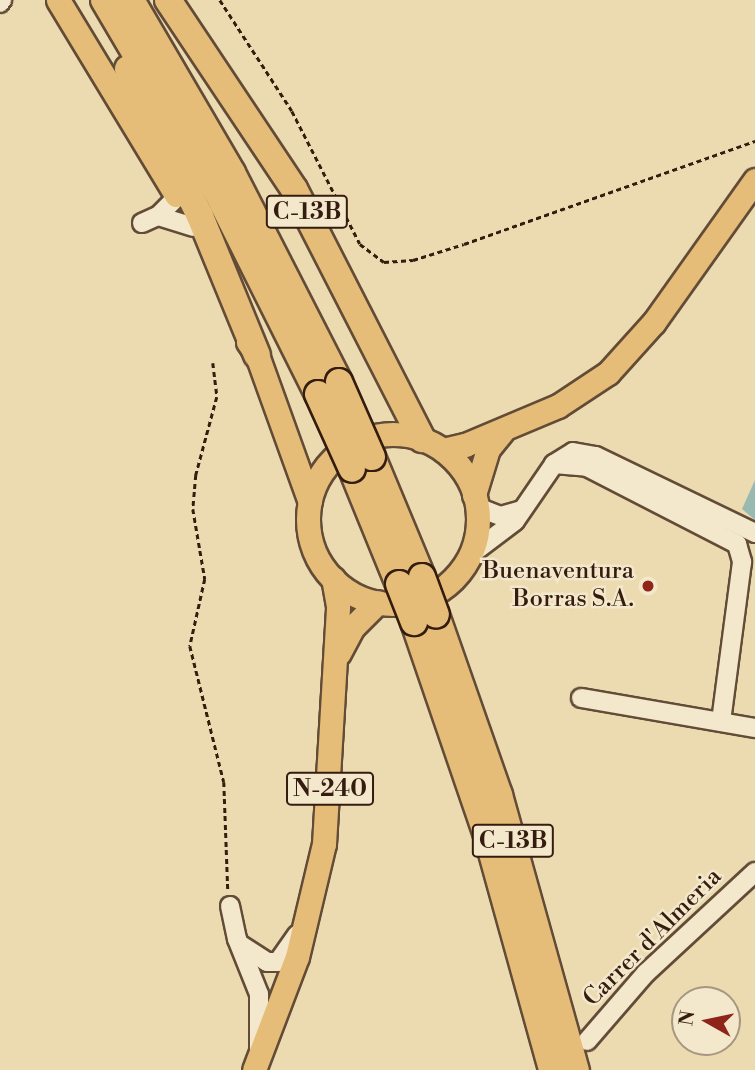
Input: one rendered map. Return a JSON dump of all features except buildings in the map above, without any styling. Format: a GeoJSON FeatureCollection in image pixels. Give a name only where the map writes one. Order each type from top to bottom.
{"type":"FeatureCollection","features":[{"type":"Feature","properties":{"kind":"highway"},"geometry":{"type":"LineString","coordinates":[[90,0],[194,205],[252,336],[257,355]]}},
{"type":"Feature","properties":{"kind":"highway","name":"C-13B"},"geometry":{"type":"LineString","coordinates":[[104,0],[328,388]]}},
{"type":"Feature","properties":{"kind":"highway","name":"C-13B"},"geometry":{"type":"LineString","coordinates":[[131,0],[232,173],[362,463],[411,580],[499,794],[576,1070]]}},
{"type":"Feature","properties":{"kind":"highway","name":"C-13B"},"geometry":{"type":"LineString","coordinates":[[168,0],[294,188],[432,444]]}},
{"type":"Feature","properties":{"kind":"highway","name":"C-13B"},"geometry":{"type":"LineString","coordinates":[[425,619],[552,1070]]}},
{"type":"Feature","properties":{"kind":"main road"},"geometry":{"type":"LineString","coordinates":[[58,0],[193,227],[257,355],[310,502]]}},
{"type":"Feature","properties":{"kind":"main road","name":"N-240"},"geometry":{"type":"LineString","coordinates":[[503,430],[488,449],[476,501],[477,531],[470,555],[447,584],[427,597],[379,603],[349,592],[333,578],[314,548],[310,502],[325,469],[352,444],[386,434],[432,444],[503,430],[568,401],[618,364],[660,314],[755,180]]}},
{"type":"Feature","properties":{"kind":"main road"},"geometry":{"type":"LineString","coordinates":[[432,444],[462,470],[476,501]]}},
{"type":"Feature","properties":{"kind":"main road","name":"N-240"},"geometry":{"type":"LineString","coordinates":[[256,1063],[309,918],[327,821],[338,606],[333,578]]}},
{"type":"Feature","properties":{"kind":"main road","name":"N-240"},"geometry":{"type":"LineString","coordinates":[[336,659],[353,626],[379,603]]}},
{"type":"Feature","properties":{"kind":"street"},"geometry":{"type":"LineString","coordinates":[[177,197],[150,220],[193,227]]}},
{"type":"Feature","properties":{"kind":"street"},"geometry":{"type":"LineString","coordinates":[[470,555],[515,521],[554,464],[573,452],[587,453],[755,533]]}},
{"type":"Feature","properties":{"kind":"street"},"geometry":{"type":"LineString","coordinates":[[554,464],[587,467],[737,544],[742,562],[721,722]]}},
{"type":"Feature","properties":{"kind":"street"},"geometry":{"type":"LineString","coordinates":[[476,501],[501,516],[522,510]]}},
{"type":"Feature","properties":{"kind":"street"},"geometry":{"type":"LineString","coordinates":[[581,698],[755,728]]}},
{"type":"Feature","properties":{"kind":"street","name":"Carrer d'Almeria"},"geometry":{"type":"LineString","coordinates":[[587,1041],[646,973],[755,872]]}},
{"type":"Feature","properties":{"kind":"street"},"geometry":{"type":"LineString","coordinates":[[230,906],[237,939],[259,994],[256,1063]]}},
{"type":"Feature","properties":{"kind":"street"},"geometry":{"type":"LineString","coordinates":[[237,939],[247,953],[278,962],[309,918]]}},
{"type":"Feature","properties":{"kind":"path"},"geometry":{"type":"LineString","coordinates":[[220,0],[292,111],[360,244],[384,262],[413,260],[464,244],[755,141]]}},
{"type":"Feature","properties":{"kind":"path"},"geometry":{"type":"LineString","coordinates":[[213,363],[217,397],[196,475],[193,509],[205,579],[190,646],[224,782],[230,906]]}},
{"type":"Feature","properties":{"kind":"water"},"geometry":{"type":"Polygon","coordinates":[[[755,480],[755,520],[742,509],[755,480]]]}},
{"type":"Feature","properties":{"kind":"place","name":"Buenaventura Borras S.A."},"geometry":{"type":"Point","coordinates":[648,586]}}]}
